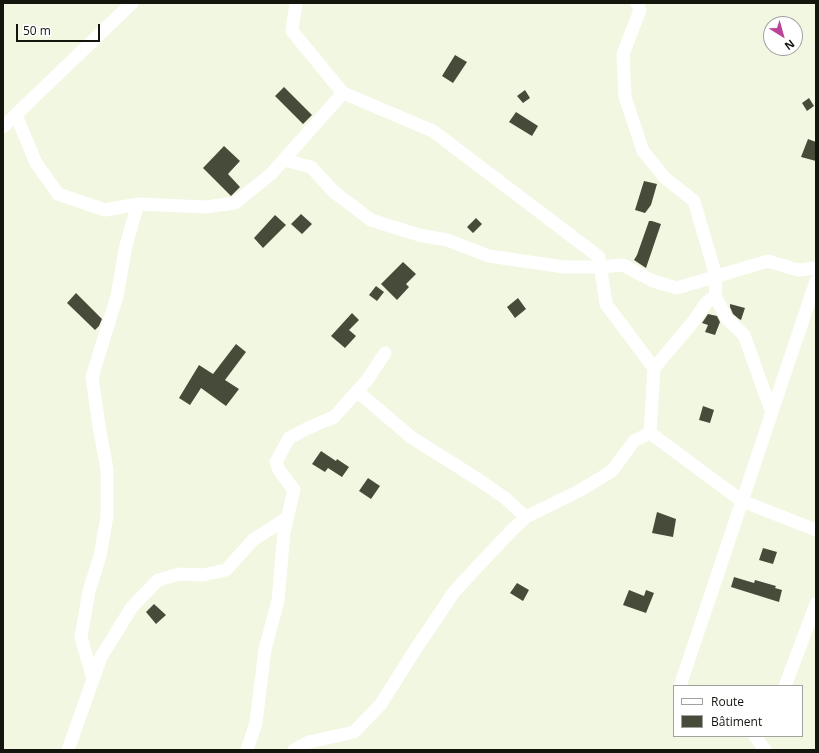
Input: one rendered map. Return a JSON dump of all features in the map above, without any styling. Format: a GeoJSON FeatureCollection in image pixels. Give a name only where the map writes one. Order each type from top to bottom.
{"type":"FeatureCollection","features":[{"type":"Feature","properties":{"kind":"street"},"geometry":{"type":"LineString","coordinates":[[3,127],[132,3]]}},
{"type":"Feature","properties":{"kind":"street"},"geometry":{"type":"LineString","coordinates":[[296,3],[292,31],[342,93],[432,131],[599,257],[606,304],[654,368]]}},
{"type":"Feature","properties":{"kind":"street"},"geometry":{"type":"LineString","coordinates":[[636,3],[640,10],[623,54],[625,97],[643,151],[665,178],[694,201],[716,276],[715,296],[727,319],[744,335],[772,413]]}},
{"type":"Feature","properties":{"kind":"street"},"geometry":{"type":"LineString","coordinates":[[16,115],[36,163],[58,194],[105,210],[138,204],[205,207],[235,203],[271,174],[342,93]]}},
{"type":"Feature","properties":{"kind":"street"},"geometry":{"type":"LineString","coordinates":[[284,160],[311,167],[334,192],[371,220],[420,235],[447,240],[489,256],[564,267],[600,267],[623,265],[653,281],[677,288],[768,261],[798,270],[816,268]]}},
{"type":"Feature","properties":{"kind":"street"},"geometry":{"type":"LineString","coordinates":[[93,680],[81,637],[90,591],[100,556],[107,516],[107,469],[92,377],[117,296],[126,245],[138,204]]}},
{"type":"Feature","properties":{"kind":"street"},"geometry":{"type":"LineString","coordinates":[[680,685],[816,281]]}},
{"type":"Feature","properties":{"kind":"street"},"geometry":{"type":"LineString","coordinates":[[650,433],[654,368],[693,322],[706,303],[715,296]]}},
{"type":"Feature","properties":{"kind":"street"},"geometry":{"type":"LineString","coordinates":[[247,750],[256,723],[265,649],[278,601],[284,532],[294,490],[279,470],[276,462],[288,438],[334,418],[368,379],[385,353]]}},
{"type":"Feature","properties":{"kind":"street"},"geometry":{"type":"LineString","coordinates":[[357,391],[411,438],[484,483],[505,498],[526,517]]}},
{"type":"Feature","properties":{"kind":"street"},"geometry":{"type":"LineString","coordinates":[[650,433],[742,501],[816,530]]}},
{"type":"Feature","properties":{"kind":"street"},"geometry":{"type":"LineString","coordinates":[[294,750],[309,742],[354,732],[381,704],[454,592],[512,530],[526,517],[579,491],[612,471],[634,442],[650,433]]}},
{"type":"Feature","properties":{"kind":"street"},"geometry":{"type":"LineString","coordinates":[[68,750],[101,657],[132,607],[158,580],[180,574],[203,575],[226,570],[253,540],[287,518]]}},
{"type":"Feature","properties":{"kind":"street"},"geometry":{"type":"LineString","coordinates":[[785,685],[816,604]]}},
{"type":"Feature","properties":{"kind":"building"},"geometry":{"type":"Polygon","coordinates":[[[455,55],[467,62],[453,83],[442,76],[455,55]]]}},
{"type":"Feature","properties":{"kind":"building"},"geometry":{"type":"Polygon","coordinates":[[[284,87],[312,115],[303,124],[275,96],[284,87]]]}},
{"type":"Feature","properties":{"kind":"building"},"geometry":{"type":"Polygon","coordinates":[[[525,90],[530,98],[523,103],[517,96],[525,90]]]}},
{"type":"Feature","properties":{"kind":"building"},"geometry":{"type":"Polygon","coordinates":[[[809,98],[814,106],[807,111],[802,103],[809,98]]]}},
{"type":"Feature","properties":{"kind":"building"},"geometry":{"type":"Polygon","coordinates":[[[516,112],[538,126],[532,136],[509,122],[516,112]]]}},
{"type":"Feature","properties":{"kind":"building"},"geometry":{"type":"Polygon","coordinates":[[[808,139],[816,142],[816,161],[801,157],[808,139]]]}},
{"type":"Feature","properties":{"kind":"building"},"geometry":{"type":"Polygon","coordinates":[[[224,146],[240,161],[228,174],[240,187],[231,196],[203,168],[224,146]]]}},
{"type":"Feature","properties":{"kind":"building"},"geometry":{"type":"Polygon","coordinates":[[[644,181],[657,184],[651,205],[645,213],[635,210],[644,181]]]}},
{"type":"Feature","properties":{"kind":"building"},"geometry":{"type":"Polygon","coordinates":[[[301,214],[312,224],[302,234],[291,224],[301,214]]]}},
{"type":"Feature","properties":{"kind":"building"},"geometry":{"type":"Polygon","coordinates":[[[275,215],[286,225],[263,248],[254,238],[275,215]]]}},
{"type":"Feature","properties":{"kind":"building"},"geometry":{"type":"Polygon","coordinates":[[[476,218],[482,224],[473,233],[467,227],[476,218]]]}},
{"type":"Feature","properties":{"kind":"building"},"geometry":{"type":"Polygon","coordinates":[[[649,221],[661,224],[646,268],[634,260],[649,221]]]}},
{"type":"Feature","properties":{"kind":"building"},"geometry":{"type":"Polygon","coordinates":[[[403,262],[416,274],[406,284],[409,287],[397,300],[381,284],[403,262]]]}},
{"type":"Feature","properties":{"kind":"building"},"geometry":{"type":"Polygon","coordinates":[[[376,286],[384,292],[377,301],[369,295],[376,286]]]}},
{"type":"Feature","properties":{"kind":"building"},"geometry":{"type":"Polygon","coordinates":[[[76,293],[102,319],[99,326],[95,330],[67,303],[76,293]]]}},
{"type":"Feature","properties":{"kind":"building"},"geometry":{"type":"Polygon","coordinates":[[[518,298],[526,309],[515,318],[507,307],[518,298]]]}},
{"type":"Feature","properties":{"kind":"building"},"geometry":{"type":"Polygon","coordinates":[[[730,304],[745,308],[741,320],[733,314],[730,304]]]}},
{"type":"Feature","properties":{"kind":"building"},"geometry":{"type":"Polygon","coordinates":[[[352,313],[359,320],[349,330],[356,336],[345,348],[331,336],[352,313]]]}},
{"type":"Feature","properties":{"kind":"building"},"geometry":{"type":"Polygon","coordinates":[[[708,314],[717,316],[720,322],[715,335],[705,332],[708,325],[702,323],[708,314]]]}},
{"type":"Feature","properties":{"kind":"building"},"geometry":{"type":"Polygon","coordinates":[[[236,344],[246,352],[225,380],[239,389],[226,406],[201,388],[190,405],[179,398],[199,365],[213,374],[236,344]]]}},
{"type":"Feature","properties":{"kind":"building"},"geometry":{"type":"Polygon","coordinates":[[[703,406],[714,410],[710,423],[699,420],[703,406]]]}},
{"type":"Feature","properties":{"kind":"building"},"geometry":{"type":"Polygon","coordinates":[[[321,451],[336,461],[337,459],[349,467],[342,477],[328,468],[325,472],[312,464],[321,451]]]}},
{"type":"Feature","properties":{"kind":"building"},"geometry":{"type":"Polygon","coordinates":[[[368,478],[380,486],[371,499],[359,491],[368,478]]]}},
{"type":"Feature","properties":{"kind":"building"},"geometry":{"type":"Polygon","coordinates":[[[657,512],[676,519],[673,537],[652,533],[657,512]]]}},
{"type":"Feature","properties":{"kind":"building"},"geometry":{"type":"Polygon","coordinates":[[[763,548],[777,552],[773,564],[759,560],[763,548]]]}},
{"type":"Feature","properties":{"kind":"building"},"geometry":{"type":"Polygon","coordinates":[[[734,577],[754,583],[755,580],[776,586],[775,588],[782,590],[779,602],[731,587],[734,577]]]}},
{"type":"Feature","properties":{"kind":"building"},"geometry":{"type":"Polygon","coordinates":[[[517,583],[529,590],[523,601],[510,593],[517,583]]]}},
{"type":"Feature","properties":{"kind":"building"},"geometry":{"type":"Polygon","coordinates":[[[629,590],[644,596],[646,590],[654,593],[646,613],[623,605],[629,590]]]}},
{"type":"Feature","properties":{"kind":"building"},"geometry":{"type":"Polygon","coordinates":[[[154,604],[166,615],[156,624],[146,612],[154,604]]]}}]}
